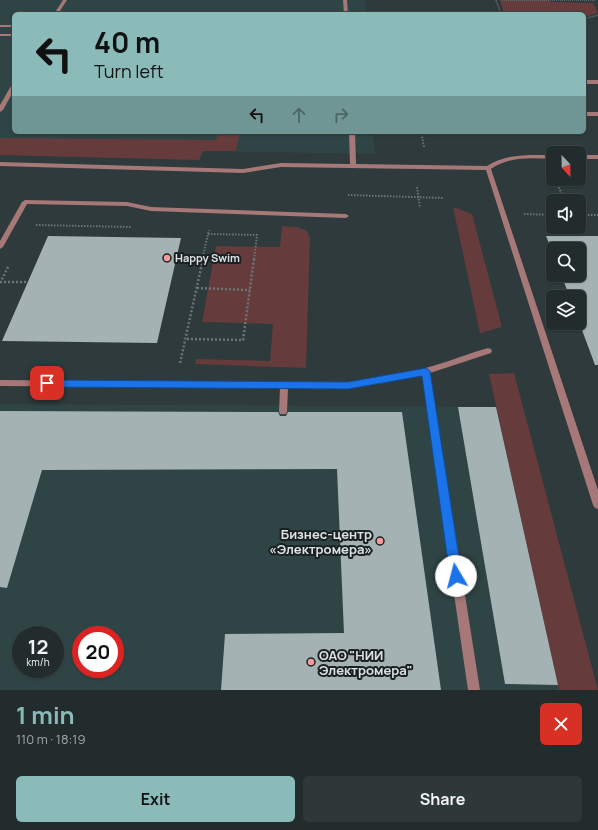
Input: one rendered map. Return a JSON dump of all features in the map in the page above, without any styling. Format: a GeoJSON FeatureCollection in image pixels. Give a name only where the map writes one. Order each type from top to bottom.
{"type":"FeatureCollection","features":[{"type":"Feature","properties":{"kind":"lane"},"geometry":{"type":"LineString","coordinates":[[57,12],[65,0]]}},
{"type":"Feature","properties":{"kind":"lane"},"geometry":{"type":"LineString","coordinates":[[345,0],[346,12]]}},
{"type":"Feature","properties":{"kind":"lane"},"geometry":{"type":"LineString","coordinates":[[0,26],[12,26]]}},
{"type":"Feature","properties":{"kind":"lane"},"geometry":{"type":"LineString","coordinates":[[0,34],[12,35]]}},
{"type":"Feature","properties":{"kind":"lane"},"geometry":{"type":"LineString","coordinates":[[586,82],[598,82]]}},
{"type":"Feature","properties":{"kind":"lane"},"geometry":{"type":"LineString","coordinates":[[0,110],[12,89]]}},
{"type":"Feature","properties":{"kind":"lane"},"geometry":{"type":"LineString","coordinates":[[586,114],[598,114]]}},
{"type":"Feature","properties":{"kind":"lane"},"geometry":{"type":"LineString","coordinates":[[352,134],[353,165]]}},
{"type":"Feature","properties":{"kind":"lane"},"geometry":{"type":"LineString","coordinates":[[0,164],[243,170],[281,165],[488,168],[503,160],[518,157],[546,157]]}},
{"type":"Feature","properties":{"kind":"lane"},"geometry":{"type":"LineString","coordinates":[[586,157],[598,157]]}},
{"type":"Feature","properties":{"kind":"lane"},"geometry":{"type":"LineString","coordinates":[[488,168],[598,505]]}},
{"type":"Feature","properties":{"kind":"lane"},"geometry":{"type":"LineString","coordinates":[[0,247],[25,202],[127,204],[151,209],[346,216]]}},
{"type":"Feature","properties":{"kind":"lane"},"geometry":{"type":"LineString","coordinates":[[0,383],[348,385],[442,368],[488,351]]}},
{"type":"Feature","properties":{"kind":"lane"},"geometry":{"type":"LineString","coordinates":[[426,371],[474,690]]}},
{"type":"Feature","properties":{"kind":"lane"},"geometry":{"type":"LineString","coordinates":[[283,412],[284,385]]}},
{"type":"Feature","properties":{"kind":"path"},"geometry":{"type":"LineString","coordinates":[[496,0],[500,12]]}},
{"type":"Feature","properties":{"kind":"path"},"geometry":{"type":"LineString","coordinates":[[502,0],[596,0],[598,3]]}},
{"type":"Feature","properties":{"kind":"path"},"geometry":{"type":"LineString","coordinates":[[586,18],[598,15]]}},
{"type":"Feature","properties":{"kind":"path"},"geometry":{"type":"LineString","coordinates":[[421,134],[428,168]]}},
{"type":"Feature","properties":{"kind":"path"},"geometry":{"type":"LineString","coordinates":[[518,214],[546,215]]}},
{"type":"Feature","properties":{"kind":"path"},"geometry":{"type":"LineString","coordinates":[[586,215],[598,215]]}},
{"type":"Feature","properties":{"kind":"path"},"geometry":{"type":"LineString","coordinates":[[29,225],[131,227]]}},
{"type":"Feature","properties":{"kind":"path"},"geometry":{"type":"LineString","coordinates":[[182,364],[210,228],[202,228]]}},
{"type":"Feature","properties":{"kind":"path"},"geometry":{"type":"LineString","coordinates":[[187,339],[243,340],[257,235],[208,234]]}},
{"type":"Feature","properties":{"kind":"path"},"geometry":{"type":"LineString","coordinates":[[11,260],[0,282],[27,282]]}},
{"type":"Feature","properties":{"kind":"path"},"geometry":{"type":"LineString","coordinates":[[197,288],[250,290]]}},
{"type":"Feature","properties":{"kind":"shaded area"},"geometry":{"type":"Polygon","coordinates":[[[0,0],[365,0],[366,12],[12,12],[12,134],[373,134],[375,154],[203,151],[199,160],[0,155],[0,0]]]}},
{"type":"Feature","properties":{"kind":"shaded area"},"geometry":{"type":"Polygon","coordinates":[[[500,0],[549,0],[551,2],[593,3],[598,13],[586,16],[586,12],[503,12],[500,0]]]}},
{"type":"Feature","properties":{"kind":"shaded area"},"geometry":{"type":"Polygon","coordinates":[[[218,134],[240,134],[236,151],[203,151],[199,160],[0,155],[0,138],[216,140],[218,134]]]}},
{"type":"Feature","properties":{"kind":"shaded area"},"geometry":{"type":"Polygon","coordinates":[[[453,207],[472,214],[502,327],[480,333],[453,207]]]}},
{"type":"Feature","properties":{"kind":"shaded area"},"geometry":{"type":"Polygon","coordinates":[[[282,226],[297,227],[307,231],[310,238],[306,368],[195,364],[196,359],[270,361],[273,324],[202,322],[216,246],[280,247],[282,226]]]}},
{"type":"Feature","properties":{"kind":"shaded area"},"geometry":{"type":"Polygon","coordinates":[[[514,373],[598,690],[559,690],[489,374],[514,373]]]}},
{"type":"Feature","properties":{"kind":"shaded area"},"geometry":{"type":"Polygon","coordinates":[[[0,404],[496,407],[559,690],[0,690],[0,404]]]}},
{"type":"Feature","properties":{"kind":"building"},"geometry":{"type":"Polygon","coordinates":[[[48,236],[181,238],[157,343],[2,341],[48,236]]]}},
{"type":"Feature","properties":{"kind":"building"},"geometry":{"type":"Polygon","coordinates":[[[546,236],[598,236],[598,365],[595,365],[582,330],[586,330],[586,290],[567,290],[564,282],[586,282],[586,242],[548,242],[546,236]]]}},
{"type":"Feature","properties":{"kind":"building"},"geometry":{"type":"Polygon","coordinates":[[[458,407],[496,407],[558,685],[505,684],[458,407]]]}},
{"type":"Feature","properties":{"kind":"building","name":"Бизнес-центр «Электромера»"},"geometry":{"type":"Polygon","coordinates":[[[0,411],[278,412],[280,416],[286,416],[288,412],[402,412],[441,690],[221,690],[225,634],[344,633],[337,469],[42,470],[7,588],[0,587],[0,411]]]}},
{"type":"Feature","properties":{"kind":"place","name":"Happy Swim"},"geometry":{"type":"Point","coordinates":[167,258]}},
{"type":"Feature","properties":{"kind":"place","name":"Бизнес-центр «Электромера»"},"geometry":{"type":"Point","coordinates":[380,541]}},
{"type":"Feature","properties":{"kind":"place","name":"ОАО \"НИИ Электромера\""},"geometry":{"type":"Point","coordinates":[311,662]}},
{"type":"Feature","properties":{"kind":"route"},"geometry":{"type":"LineString","coordinates":[[47,383],[348,385],[391,379],[426,371],[456,576]]}}]}
